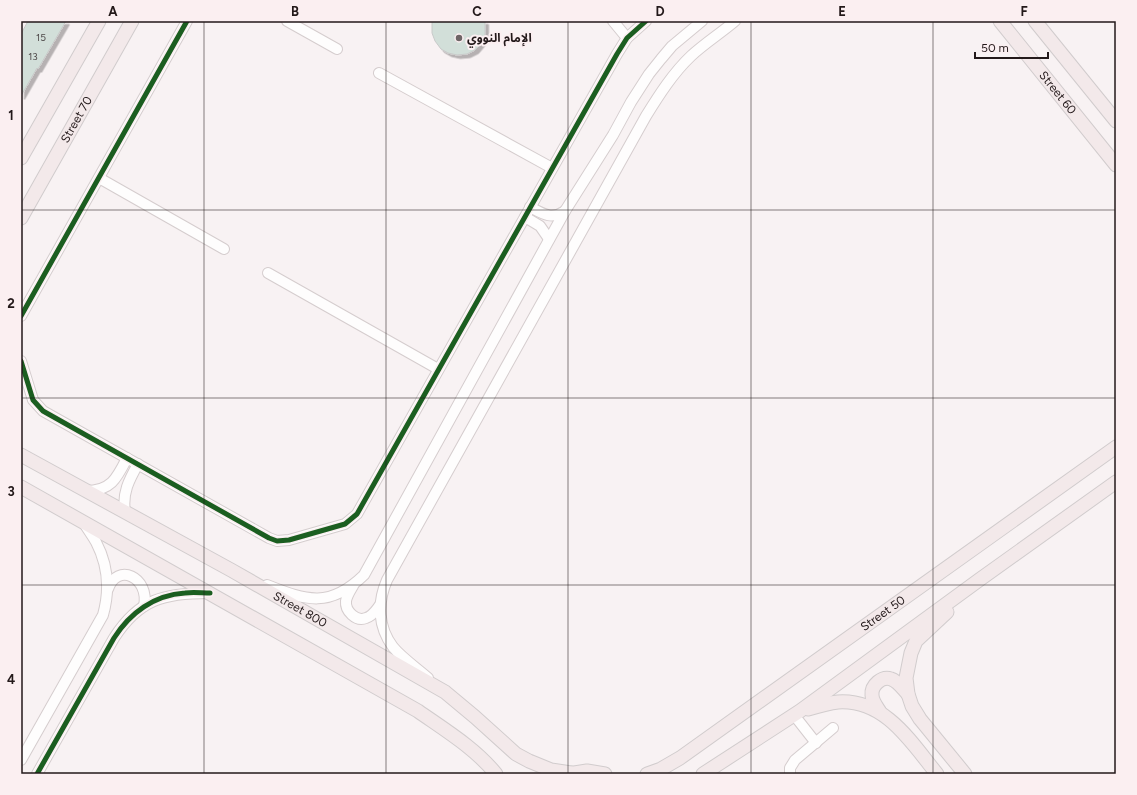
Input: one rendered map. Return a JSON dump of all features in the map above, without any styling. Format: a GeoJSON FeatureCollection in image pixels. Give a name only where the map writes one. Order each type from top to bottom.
{"type":"FeatureCollection","features":[{"type":"Feature","properties":{"kind":"main road"},"geometry":{"type":"LineString","coordinates":[[21,158],[26,143],[99,21]]}},
{"type":"Feature","properties":{"kind":"main road","name":"Street 70"},"geometry":{"type":"LineString","coordinates":[[21,218],[132,21]]}},
{"type":"Feature","properties":{"kind":"main road","name":"Street 60"},"geometry":{"type":"LineString","coordinates":[[1000,21],[1116,165]]}},
{"type":"Feature","properties":{"kind":"main road"},"geometry":{"type":"LineString","coordinates":[[1035,21],[1116,121]]}},
{"type":"Feature","properties":{"kind":"main road","name":"Street 50"},"geometry":{"type":"LineString","coordinates":[[646,774],[661,769],[680,758],[1116,447]]}},
{"type":"Feature","properties":{"kind":"main road","name":"Street 800"},"geometry":{"type":"LineString","coordinates":[[21,455],[231,570],[445,692],[476,717],[516,754],[551,770],[569,773],[587,771],[605,774]]}},
{"type":"Feature","properties":{"kind":"main road"},"geometry":{"type":"LineString","coordinates":[[703,774],[797,713],[1116,482]]}},
{"type":"Feature","properties":{"kind":"main road"},"geometry":{"type":"LineString","coordinates":[[21,487],[82,520],[418,711],[474,752],[490,766],[496,774]]}},
{"type":"Feature","properties":{"kind":"main road"},"geometry":{"type":"LineString","coordinates":[[965,774],[920,719],[912,706],[908,694],[906,678],[910,653],[916,641],[980,580]]}},
{"type":"Feature","properties":{"kind":"main road"},"geometry":{"type":"LineString","coordinates":[[880,712],[873,700],[872,694],[873,687],[878,682],[884,679],[891,679],[908,694]]}},
{"type":"Feature","properties":{"kind":"main road"},"geometry":{"type":"LineString","coordinates":[[797,713],[839,702],[860,704],[880,712],[905,734],[937,774]]}},
{"type":"Feature","properties":{"kind":"street"},"geometry":{"type":"LineString","coordinates":[[287,21],[337,49]]}},
{"type":"Feature","properties":{"kind":"street"},"geometry":{"type":"LineString","coordinates":[[613,21],[628,38]]}},
{"type":"Feature","properties":{"kind":"street"},"geometry":{"type":"LineString","coordinates":[[21,362],[31,395],[39,408],[273,540],[289,540],[341,526],[350,521],[356,514],[617,54],[628,38],[646,21]]}},
{"type":"Feature","properties":{"kind":"street"},"geometry":{"type":"LineString","coordinates":[[231,570],[299,597],[316,599],[342,592],[364,575],[565,210],[613,135],[648,74],[672,46],[702,21]]}},
{"type":"Feature","properties":{"kind":"street"},"geometry":{"type":"LineString","coordinates":[[445,692],[393,647],[383,626],[380,605],[382,592],[387,580],[646,116],[680,67],[735,21]]}},
{"type":"Feature","properties":{"kind":"street"},"geometry":{"type":"LineString","coordinates":[[21,316],[99,178],[183,22]]}},
{"type":"Feature","properties":{"kind":"street"},"geometry":{"type":"LineString","coordinates":[[379,73],[552,168]]}},
{"type":"Feature","properties":{"kind":"street"},"geometry":{"type":"LineString","coordinates":[[99,178],[224,249]]}},
{"type":"Feature","properties":{"kind":"street"},"geometry":{"type":"LineString","coordinates":[[530,207],[549,216],[558,215],[565,210]]}},
{"type":"Feature","properties":{"kind":"street"},"geometry":{"type":"LineString","coordinates":[[525,217],[540,226],[550,239]]}},
{"type":"Feature","properties":{"kind":"street"},"geometry":{"type":"LineString","coordinates":[[268,273],[438,369]]}},
{"type":"Feature","properties":{"kind":"street"},"geometry":{"type":"LineString","coordinates":[[86,491],[99,490],[110,485],[118,476],[127,458]]}},
{"type":"Feature","properties":{"kind":"street"},"geometry":{"type":"LineString","coordinates":[[125,512],[125,490],[138,464]]}},
{"type":"Feature","properties":{"kind":"street"},"geometry":{"type":"LineString","coordinates":[[21,760],[103,615],[107,590],[106,573],[96,542],[82,520]]}},
{"type":"Feature","properties":{"kind":"street"},"geometry":{"type":"LineString","coordinates":[[107,590],[112,581],[120,576],[125,575],[135,578],[144,589],[144,606]]}},
{"type":"Feature","properties":{"kind":"street"},"geometry":{"type":"LineString","coordinates":[[354,584],[346,601],[346,608],[354,616],[362,619],[366,618],[376,612],[380,605]]}},
{"type":"Feature","properties":{"kind":"street"},"geometry":{"type":"LineString","coordinates":[[37,774],[114,638],[127,620],[144,606],[159,599],[186,592],[210,593]]}},
{"type":"Feature","properties":{"kind":"street"},"geometry":{"type":"LineString","coordinates":[[797,713],[816,743]]}},
{"type":"Feature","properties":{"kind":"street"},"geometry":{"type":"LineString","coordinates":[[790,774],[790,768],[795,760],[833,728]]}},
{"type":"Feature","properties":{"kind":"building"},"geometry":{"type":"Polygon","coordinates":[[[28,21],[66,21],[21,96],[21,34],[28,21]]]}},
{"type":"Feature","properties":{"kind":"building","name":"الإمام النووي"},"geometry":{"type":"Polygon","coordinates":[[[432,21],[485,21],[485,35],[475,50],[467,54],[457,55],[448,53],[441,49],[435,41],[432,33],[432,21]]]}},
{"type":"Feature","properties":{"kind":"cycle path"},"geometry":{"type":"LineString","coordinates":[[21,316],[187,21]]}},
{"type":"Feature","properties":{"kind":"cycle path"},"geometry":{"type":"LineString","coordinates":[[21,361],[33,400],[43,411],[269,538],[277,541],[289,540],[345,524],[357,514],[617,54],[627,38],[646,21]]}},
{"type":"Feature","properties":{"kind":"cycle path"},"geometry":{"type":"LineString","coordinates":[[37,774],[114,638],[127,621],[135,613],[163,597],[174,594],[210,593]]}},
{"type":"Feature","properties":{"kind":"place","name":"الإمام النووي"},"geometry":{"type":"Point","coordinates":[459,38]}}]}
